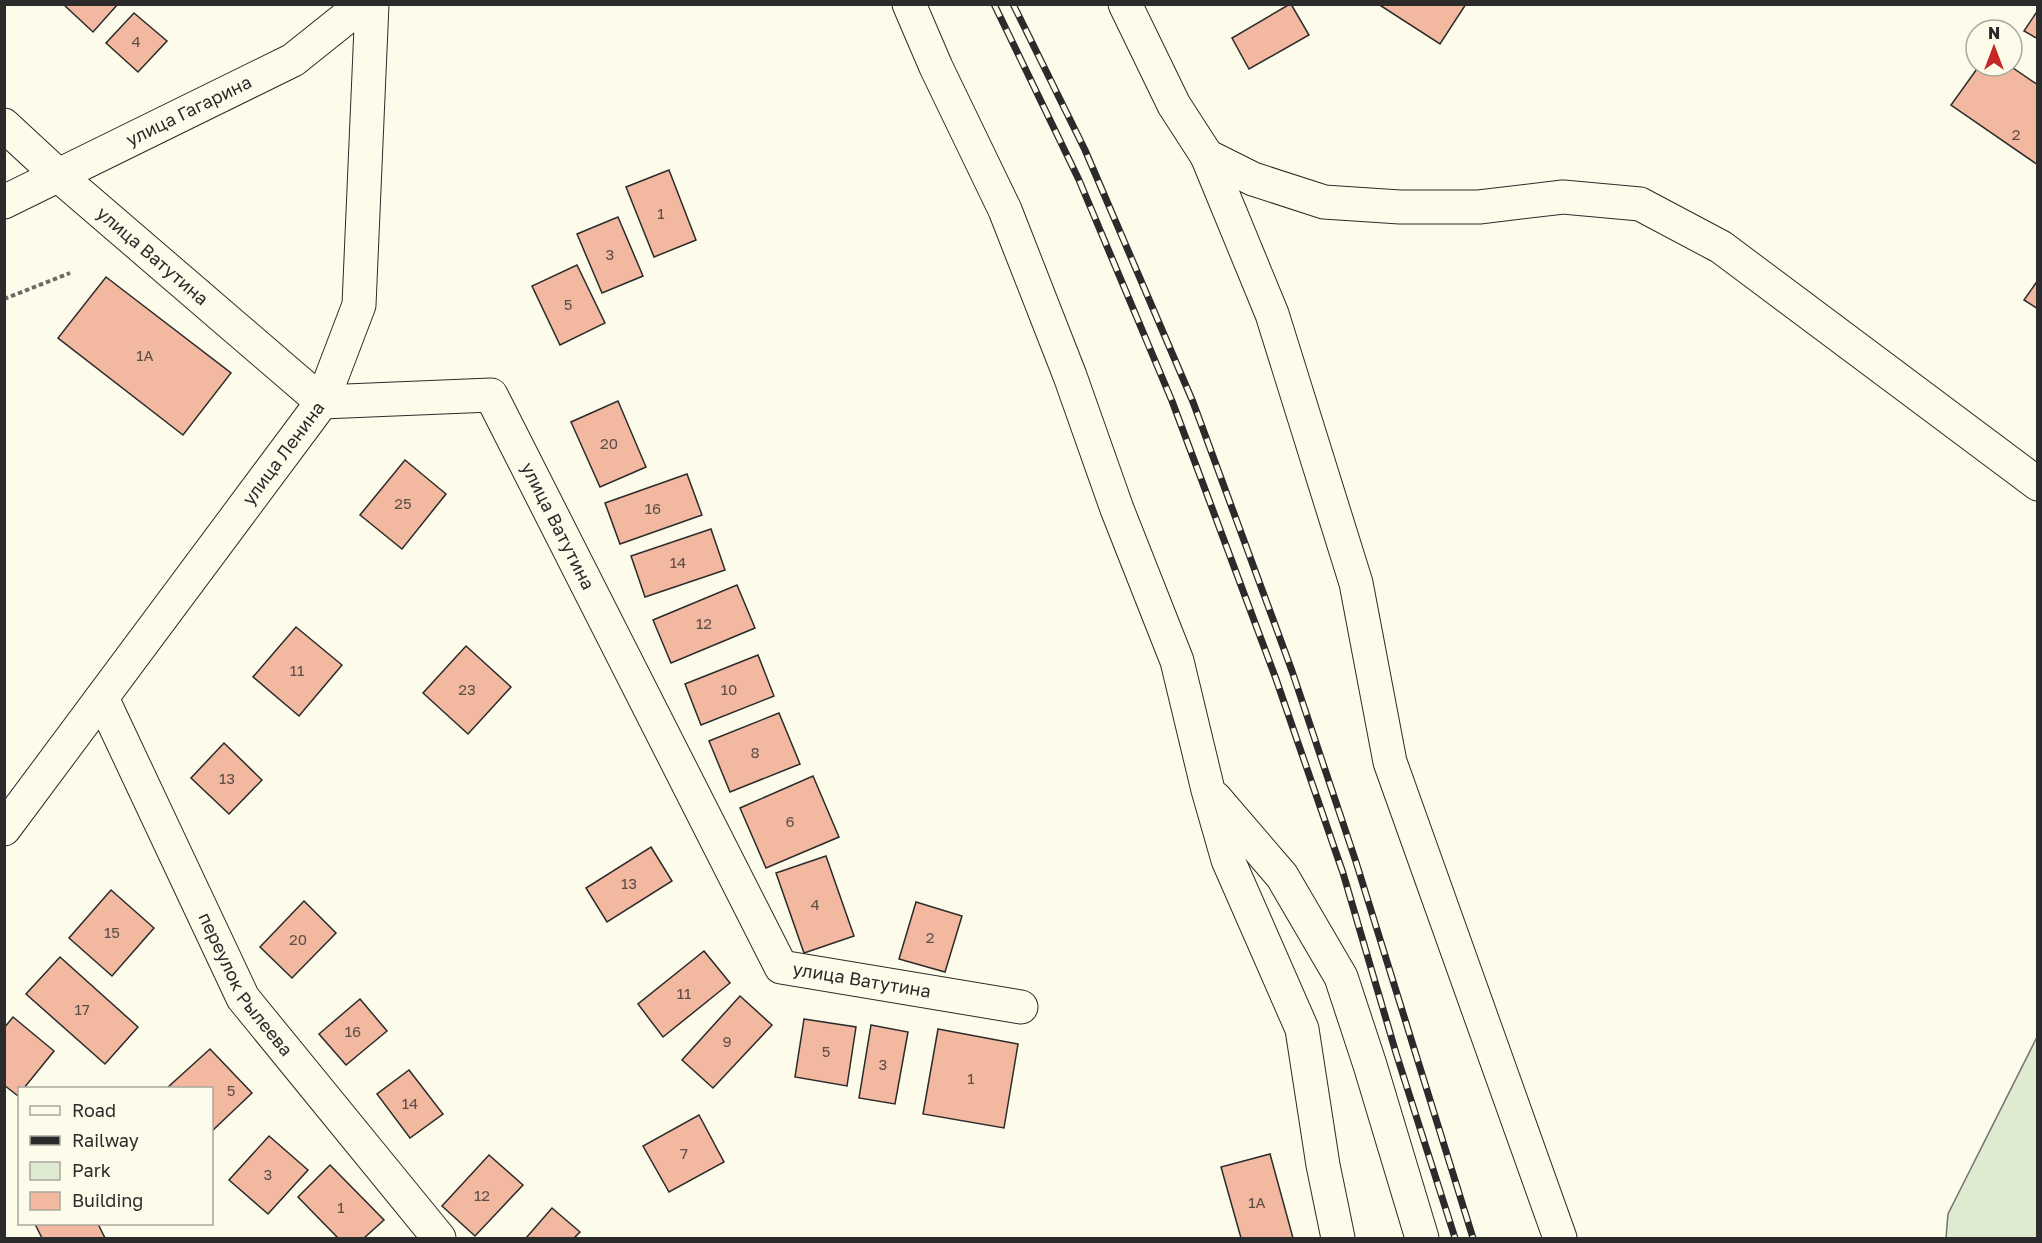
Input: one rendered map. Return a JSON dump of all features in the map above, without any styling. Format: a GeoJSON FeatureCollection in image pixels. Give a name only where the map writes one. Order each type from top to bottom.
{"type":"FeatureCollection","features":[{"type":"Feature","properties":{"kind":"street","name":"улица Гагарина"},"geometry":{"type":"LineString","coordinates":[[4,202],[293,60],[363,4]]}},
{"type":"Feature","properties":{"kind":"street","name":"улица Ленина"},"geometry":{"type":"LineString","coordinates":[[4,829],[322,402],[359,304],[372,4]]}},
{"type":"Feature","properties":{"kind":"street"},"geometry":{"type":"LineString","coordinates":[[909,4],[941,77],[1005,210],[1070,375],[1117,509],[1177,661],[1208,790],[1228,860],[1302,1029],[1323,1165],[1338,1239]]}},
{"type":"Feature","properties":{"kind":"street"},"geometry":{"type":"LineString","coordinates":[[1125,4],[1174,105],[1207,156],[1272,314],[1356,583],[1390,762],[1560,1239]]}},
{"type":"Feature","properties":{"kind":"street","name":"улица Ватутина"},"geometry":{"type":"LineString","coordinates":[[4,125],[58,175],[322,402],[491,395],[781,967],[1021,1007]]}},
{"type":"Feature","properties":{"kind":"street"},"geometry":{"type":"LineString","coordinates":[[1207,156],[1253,179],[1324,202],[1400,207],[1479,207],[1563,197],[1640,204],[1721,247],[2037,484]]}},
{"type":"Feature","properties":{"kind":"street","name":"переулок Рылеева"},"geometry":{"type":"LineString","coordinates":[[102,698],[243,998],[439,1239]]}},
{"type":"Feature","properties":{"kind":"street"},"geometry":{"type":"LineString","coordinates":[[1208,790],[1282,876],[1341,977],[1422,1239]]}},
{"type":"Feature","properties":{"kind":"path"},"geometry":{"type":"LineString","coordinates":[[4,299],[70,273]]}},
{"type":"Feature","properties":{"kind":"green space"},"geometry":{"type":"Polygon","coordinates":[[[2037,1037],[2037,1238],[1946,1238],[1948,1214],[2037,1037]]]}},
{"type":"Feature","properties":{"kind":"building"},"geometry":{"type":"Polygon","coordinates":[[[63,4],[118,4],[93,32],[63,4]]]}},
{"type":"Feature","properties":{"kind":"building"},"geometry":{"type":"Polygon","coordinates":[[[1290,4],[1309,35],[1249,69],[1232,38],[1290,4]]]}},
{"type":"Feature","properties":{"kind":"building"},"geometry":{"type":"Polygon","coordinates":[[[1378,4],[1466,4],[1440,44],[1378,4]]]}},
{"type":"Feature","properties":{"kind":"building"},"geometry":{"type":"Polygon","coordinates":[[[2038,10],[2038,39],[2024,31],[2038,10]]]}},
{"type":"Feature","properties":{"kind":"building"},"geometry":{"type":"Polygon","coordinates":[[[134,13],[167,41],[138,72],[106,43],[134,13]]]}},
{"type":"Feature","properties":{"kind":"building"},"geometry":{"type":"Polygon","coordinates":[[[2024,76],[2038,85],[2038,165],[1951,105],[1970,78],[2024,78],[2024,76]]]}},
{"type":"Feature","properties":{"kind":"building"},"geometry":{"type":"Polygon","coordinates":[[[669,170],[696,240],[654,257],[626,187],[669,170]]]}},
{"type":"Feature","properties":{"kind":"building"},"geometry":{"type":"Polygon","coordinates":[[[618,217],[643,276],[602,293],[577,234],[618,217]]]}},
{"type":"Feature","properties":{"kind":"building"},"geometry":{"type":"Polygon","coordinates":[[[577,265],[605,323],[560,345],[532,286],[577,265]]]}},
{"type":"Feature","properties":{"kind":"building"},"geometry":{"type":"Polygon","coordinates":[[[106,277],[231,373],[183,435],[58,338],[106,277]]]}},
{"type":"Feature","properties":{"kind":"building"},"geometry":{"type":"Polygon","coordinates":[[[2038,280],[2038,309],[2024,300],[2038,280]]]}},
{"type":"Feature","properties":{"kind":"building"},"geometry":{"type":"Polygon","coordinates":[[[618,401],[646,467],[600,487],[571,422],[618,401]]]}},
{"type":"Feature","properties":{"kind":"building"},"geometry":{"type":"Polygon","coordinates":[[[405,460],[446,494],[402,549],[360,515],[405,460]]]}},
{"type":"Feature","properties":{"kind":"building"},"geometry":{"type":"Polygon","coordinates":[[[687,474],[702,515],[620,544],[605,503],[687,474]]]}},
{"type":"Feature","properties":{"kind":"building"},"geometry":{"type":"Polygon","coordinates":[[[711,529],[725,570],[645,597],[631,556],[711,529]]]}},
{"type":"Feature","properties":{"kind":"building"},"geometry":{"type":"Polygon","coordinates":[[[737,585],[755,628],[671,663],[653,620],[737,585]]]}},
{"type":"Feature","properties":{"kind":"building"},"geometry":{"type":"Polygon","coordinates":[[[296,627],[342,665],[299,716],[253,677],[296,627]]]}},
{"type":"Feature","properties":{"kind":"building"},"geometry":{"type":"Polygon","coordinates":[[[466,646],[511,687],[468,734],[423,693],[466,646]]]}},
{"type":"Feature","properties":{"kind":"building"},"geometry":{"type":"Polygon","coordinates":[[[758,655],[774,696],[701,725],[685,684],[758,655]]]}},
{"type":"Feature","properties":{"kind":"building"},"geometry":{"type":"Polygon","coordinates":[[[779,713],[800,764],[730,792],[709,741],[779,713]]]}},
{"type":"Feature","properties":{"kind":"building"},"geometry":{"type":"Polygon","coordinates":[[[224,743],[262,780],[229,814],[191,778],[224,743]]]}},
{"type":"Feature","properties":{"kind":"building"},"geometry":{"type":"Polygon","coordinates":[[[813,776],[839,837],[766,868],[740,808],[813,776]]]}},
{"type":"Feature","properties":{"kind":"building"},"geometry":{"type":"Polygon","coordinates":[[[651,847],[672,881],[607,922],[586,888],[651,847]]]}},
{"type":"Feature","properties":{"kind":"building"},"geometry":{"type":"Polygon","coordinates":[[[826,856],[854,936],[804,953],[776,873],[826,856]]]}},
{"type":"Feature","properties":{"kind":"building"},"geometry":{"type":"Polygon","coordinates":[[[111,890],[154,928],[112,976],[69,938],[111,890]]]}},
{"type":"Feature","properties":{"kind":"building"},"geometry":{"type":"Polygon","coordinates":[[[304,901],[336,933],[292,978],[260,947],[304,901]]]}},
{"type":"Feature","properties":{"kind":"building"},"geometry":{"type":"Polygon","coordinates":[[[916,902],[962,916],[945,972],[899,959],[916,902]]]}},
{"type":"Feature","properties":{"kind":"building"},"geometry":{"type":"Polygon","coordinates":[[[704,951],[730,983],[663,1037],[638,1004],[704,951]]]}},
{"type":"Feature","properties":{"kind":"building"},"geometry":{"type":"Polygon","coordinates":[[[60,957],[138,1027],[105,1064],[26,994],[60,957]]]}},
{"type":"Feature","properties":{"kind":"building"},"geometry":{"type":"Polygon","coordinates":[[[740,996],[772,1025],[713,1088],[682,1060],[740,996]]]}},
{"type":"Feature","properties":{"kind":"building"},"geometry":{"type":"Polygon","coordinates":[[[360,999],[387,1031],[346,1065],[319,1034],[360,999]]]}},
{"type":"Feature","properties":{"kind":"building"},"geometry":{"type":"Polygon","coordinates":[[[13,1017],[54,1051],[25,1087],[18,1087],[18,1096],[4,1085],[4,1028],[13,1017]]]}},
{"type":"Feature","properties":{"kind":"building"},"geometry":{"type":"Polygon","coordinates":[[[804,1019],[856,1027],[847,1086],[795,1077],[804,1019]]]}},
{"type":"Feature","properties":{"kind":"building"},"geometry":{"type":"Polygon","coordinates":[[[871,1025],[908,1032],[895,1104],[859,1098],[871,1025]]]}},
{"type":"Feature","properties":{"kind":"building"},"geometry":{"type":"Polygon","coordinates":[[[938,1029],[1018,1044],[1004,1128],[923,1114],[938,1029]]]}},
{"type":"Feature","properties":{"kind":"building"},"geometry":{"type":"Polygon","coordinates":[[[210,1049],[252,1093],[213,1130],[213,1087],[168,1087],[210,1049]]]}},
{"type":"Feature","properties":{"kind":"building"},"geometry":{"type":"Polygon","coordinates":[[[409,1070],[443,1114],[410,1138],[377,1094],[409,1070]]]}},
{"type":"Feature","properties":{"kind":"building"},"geometry":{"type":"Polygon","coordinates":[[[699,1115],[724,1162],[669,1192],[643,1146],[699,1115]]]}},
{"type":"Feature","properties":{"kind":"building"},"geometry":{"type":"Polygon","coordinates":[[[269,1136],[308,1170],[268,1214],[229,1180],[269,1136]]]}},
{"type":"Feature","properties":{"kind":"building"},"geometry":{"type":"Polygon","coordinates":[[[1270,1154],[1293,1238],[1241,1238],[1221,1167],[1270,1154]]]}},
{"type":"Feature","properties":{"kind":"building"},"geometry":{"type":"Polygon","coordinates":[[[489,1155],[523,1185],[475,1236],[442,1206],[489,1155]]]}},
{"type":"Feature","properties":{"kind":"building"},"geometry":{"type":"Polygon","coordinates":[[[330,1165],[384,1220],[364,1238],[338,1238],[298,1197],[330,1165]]]}},
{"type":"Feature","properties":{"kind":"building"},"geometry":{"type":"Polygon","coordinates":[[[552,1208],[580,1232],[574,1238],[526,1238],[552,1208]]]}},
{"type":"Feature","properties":{"kind":"building"},"geometry":{"type":"Polygon","coordinates":[[[36,1225],[98,1225],[105,1238],[42,1238],[36,1225]]]}},
{"type":"Feature","properties":{"kind":"railway"},"geometry":{"type":"LineString","coordinates":[[994,4],[1079,180],[1172,401],[1276,679],[1343,873],[1396,1053],[1455,1238]]}},
{"type":"Feature","properties":{"kind":"railway"},"geometry":{"type":"LineString","coordinates":[[1013,4],[1085,150],[1193,402],[1292,671],[1356,862],[1473,1238]]}}]}
